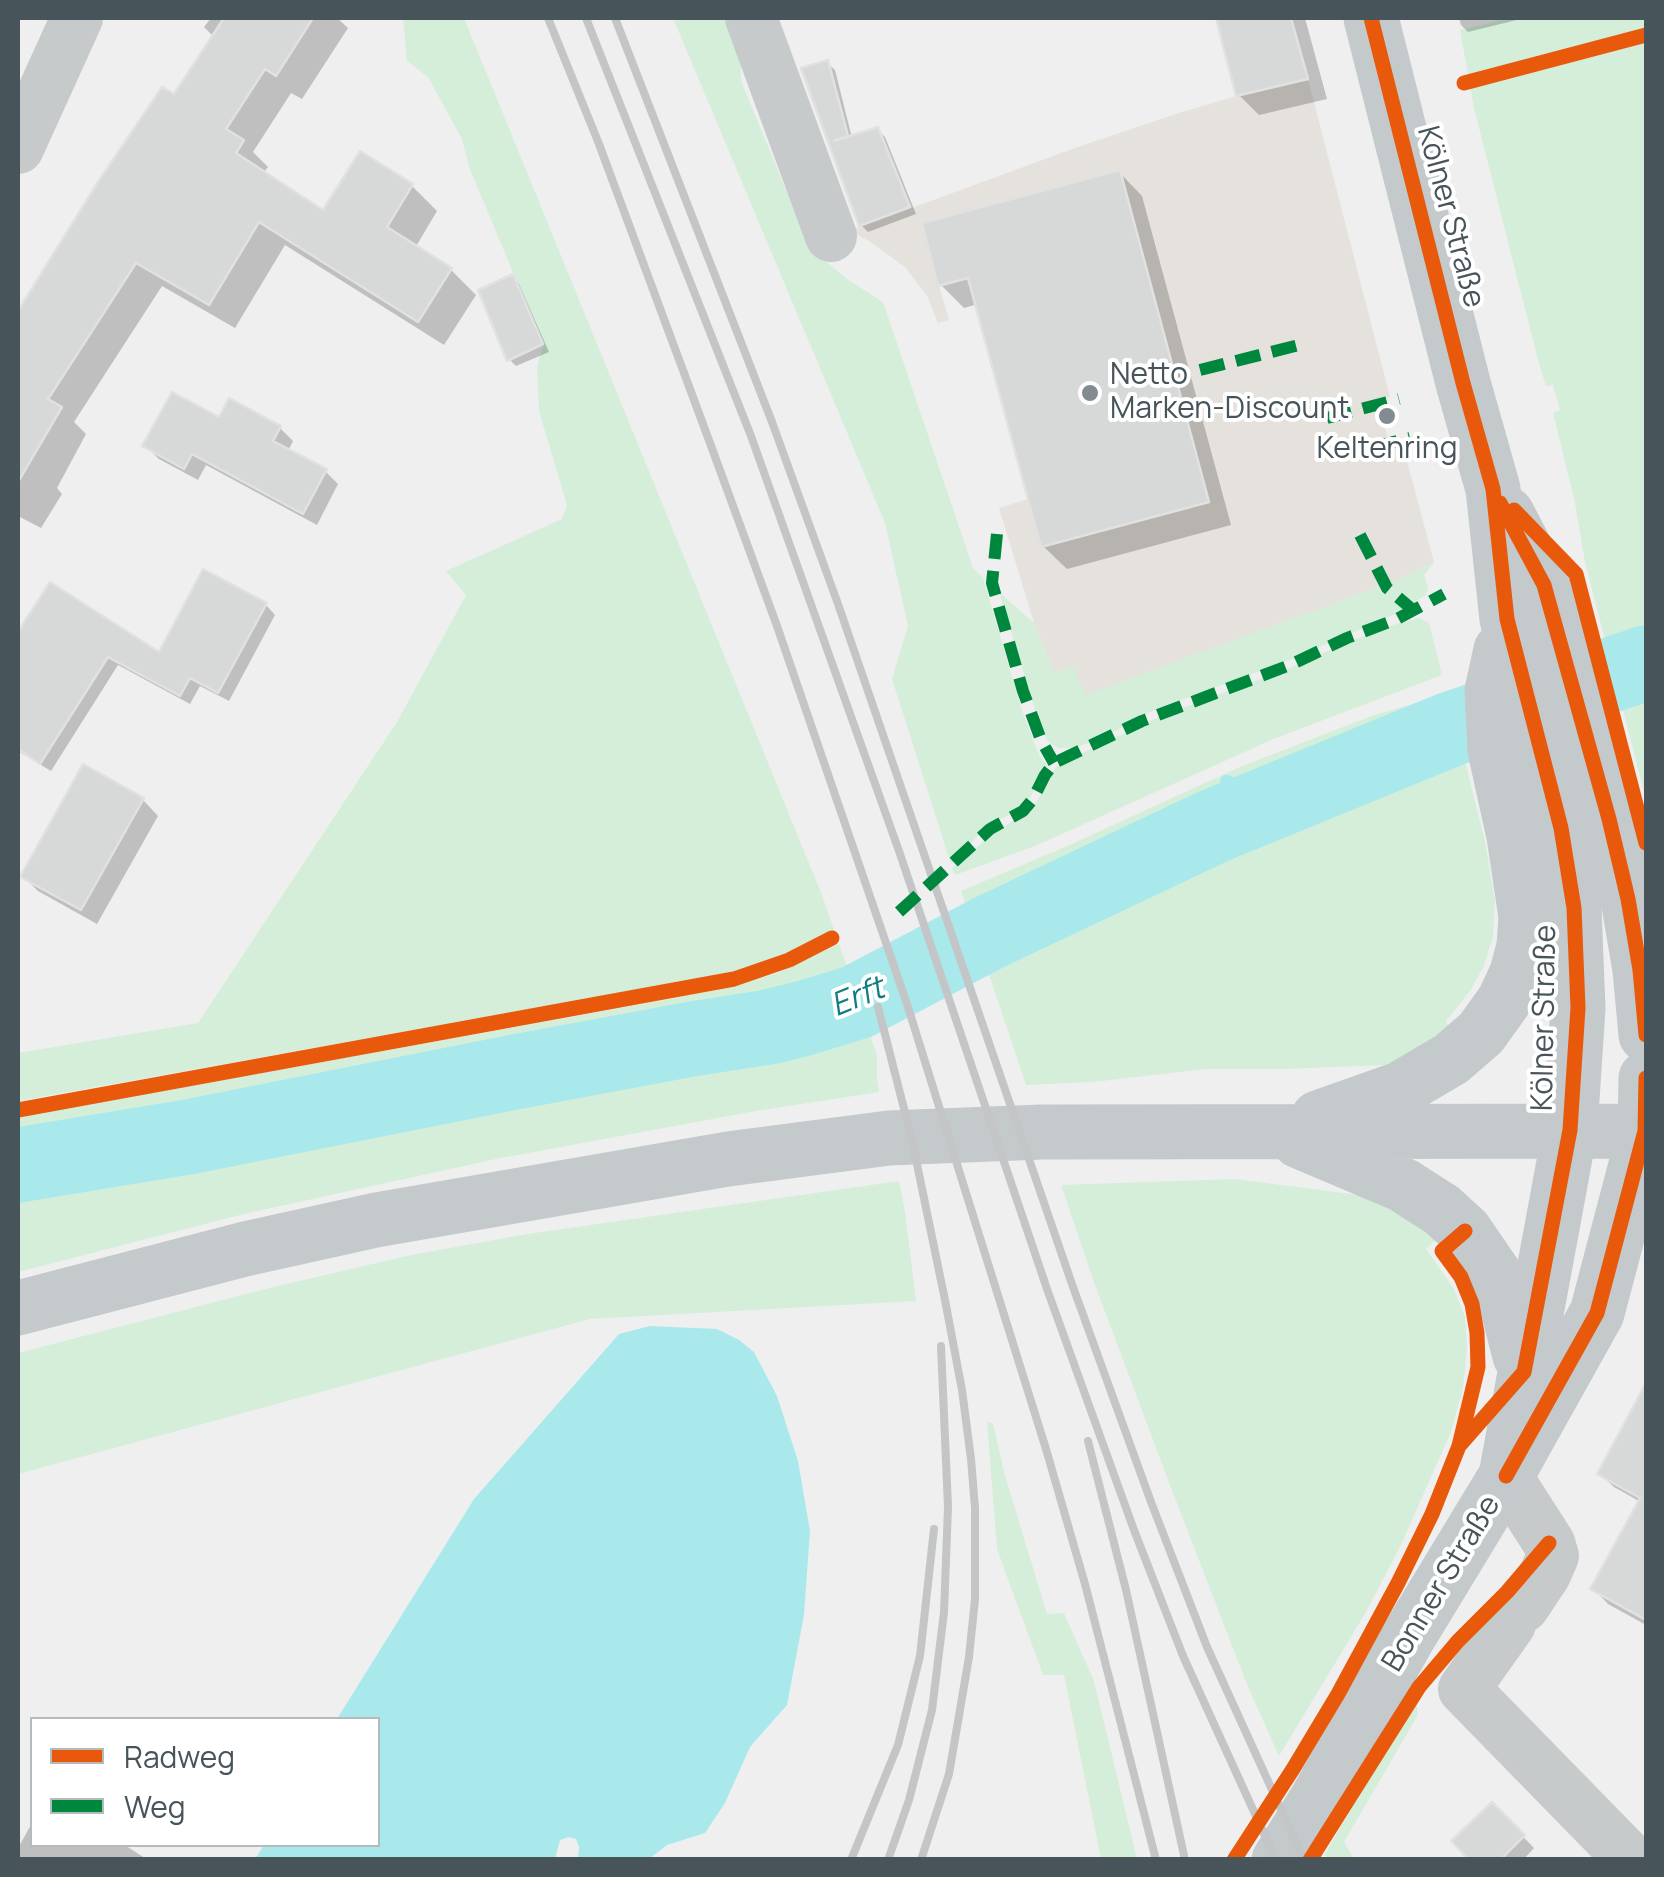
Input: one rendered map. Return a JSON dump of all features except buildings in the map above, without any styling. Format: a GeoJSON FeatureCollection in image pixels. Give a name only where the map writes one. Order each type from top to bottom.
{"type":"FeatureCollection","features":[{"type":"Feature","properties":{"kind":"main road","name":"Kölner Straße"},"geometry":{"type":"LineString","coordinates":[[1371,18],[1493,489],[1518,601],[1574,908],[1578,1008],[1570,1130],[1506,1476]]}},
{"type":"Feature","properties":{"kind":"main road"},"geometry":{"type":"LineString","coordinates":[[1397,18],[1400,133]]}},
{"type":"Feature","properties":{"kind":"main road"},"geometry":{"type":"LineString","coordinates":[[1278,1132],[1400,1089],[1451,1059],[1480,1034],[1504,1001],[1517,973],[1526,917],[1561,828],[1495,750],[1492,691],[1518,601]]}},
{"type":"Feature","properties":{"kind":"main road","name":"Kölner Straße"},"geometry":{"type":"LineString","coordinates":[[1561,828],[1628,899],[1644,972],[1646,1034]]}},
{"type":"Feature","properties":{"kind":"main road"},"geometry":{"type":"LineString","coordinates":[[1646,1078],[1646,1131]]}},
{"type":"Feature","properties":{"kind":"main road","name":"Kölner Straße"},"geometry":{"type":"LineString","coordinates":[[1570,1130],[1646,1131]]}},
{"type":"Feature","properties":{"kind":"main road"},"geometry":{"type":"LineString","coordinates":[[18,1308],[244,1249],[376,1220],[796,1149],[889,1138],[974,1133],[1570,1130]]}},
{"type":"Feature","properties":{"kind":"main road","name":"Bonner Straße"},"geometry":{"type":"LineString","coordinates":[[1279,1860],[1598,1312],[1646,1131]]}},
{"type":"Feature","properties":{"kind":"main road"},"geometry":{"type":"LineString","coordinates":[[1278,1132],[1403,1185],[1442,1210],[1465,1231],[1502,1285],[1524,1372]]}},
{"type":"Feature","properties":{"kind":"main road"},"geometry":{"type":"LineString","coordinates":[[1598,1312],[1646,1273]]}},
{"type":"Feature","properties":{"kind":"street"},"geometry":{"type":"LineString","coordinates":[[18,148],[77,18]]}},
{"type":"Feature","properties":{"kind":"street"},"geometry":{"type":"LineString","coordinates":[[751,18],[832,236]]}},
{"type":"Feature","properties":{"kind":"street"},"geometry":{"type":"LineString","coordinates":[[1506,1476],[1550,1544],[1553,1556],[1545,1574],[1464,1689],[1631,1860]]}},
{"type":"Feature","properties":{"kind":"shaded area"},"geometry":{"type":"Polygon","coordinates":[[[1308,79],[1390,397],[1377,400],[1391,449],[1403,446],[1434,562],[1395,581],[1085,696],[1054,673],[1034,623],[999,508],[1028,499],[969,278],[939,286],[949,320],[938,323],[927,296],[905,267],[849,231],[1179,113],[1308,79]]]}},
{"type":"Feature","properties":{"kind":"green space"},"geometry":{"type":"Polygon","coordinates":[[[403,18],[464,18],[834,930],[786,954],[719,975],[18,1101],[18,1053],[198,1023],[397,722],[466,595],[446,571],[562,519],[567,505],[539,411],[537,368],[543,344],[469,167],[462,139],[428,77],[407,61],[403,18]]]}},
{"type":"Feature","properties":{"kind":"green space"},"geometry":{"type":"Polygon","coordinates":[[[673,18],[730,18],[741,50],[741,81],[810,248],[883,302],[973,568],[983,578],[1022,711],[1039,755],[1048,766],[1020,809],[986,827],[951,864],[892,679],[908,626],[885,523],[673,18]]]}},
{"type":"Feature","properties":{"kind":"green space"},"geometry":{"type":"Polygon","coordinates":[[[1509,18],[1646,18],[1646,800],[1585,562],[1553,413],[1560,410],[1553,385],[1546,386],[1538,360],[1474,108],[1460,30],[1509,18]]]}},
{"type":"Feature","properties":{"kind":"green space"},"geometry":{"type":"Polygon","coordinates":[[[1434,562],[1424,575],[1426,595],[1395,614],[1295,658],[1152,711],[1075,748],[1058,748],[1048,742],[1040,726],[999,592],[1034,623],[1054,672],[1073,666],[1085,695],[1395,581],[1434,562]]]}},
{"type":"Feature","properties":{"kind":"green space"},"geometry":{"type":"Polygon","coordinates":[[[1419,618],[1429,623],[1442,675],[1276,738],[1035,846],[955,875],[952,868],[996,831],[1028,812],[1055,768],[1065,761],[1161,716],[1350,641],[1419,618]]]}},
{"type":"Feature","properties":{"kind":"green space"},"geometry":{"type":"Polygon","coordinates":[[[1448,694],[1485,841],[1495,901],[1493,937],[1483,968],[1446,1021],[1454,1035],[1428,1051],[1385,1065],[1205,1069],[1026,1085],[961,891],[1240,767],[1374,715],[1448,694]]]}},
{"type":"Feature","properties":{"kind":"green space"},"geometry":{"type":"Polygon","coordinates":[[[839,944],[854,986],[786,1005],[18,1147],[18,1117],[676,998],[775,974],[839,944]]]}},
{"type":"Feature","properties":{"kind":"green space"},"geometry":{"type":"Polygon","coordinates":[[[864,1017],[877,1055],[879,1092],[496,1159],[244,1214],[18,1272],[18,1176],[798,1037],[864,1017]]]}},
{"type":"Feature","properties":{"kind":"green space"},"geometry":{"type":"Polygon","coordinates":[[[1235,1179],[1359,1195],[1442,1234],[1426,1249],[1454,1289],[1465,1317],[1463,1388],[1451,1432],[1401,1545],[1366,1612],[1279,1756],[1171,1488],[1061,1185],[1235,1179]]]}},
{"type":"Feature","properties":{"kind":"green space"},"geometry":{"type":"Polygon","coordinates":[[[899,1181],[916,1301],[590,1319],[18,1474],[18,1353],[411,1255],[527,1234],[899,1181]]]}},
{"type":"Feature","properties":{"kind":"green space"},"geometry":{"type":"Polygon","coordinates":[[[987,1422],[993,1423],[1047,1614],[1064,1613],[1094,1681],[1137,1859],[1101,1859],[1064,1675],[1043,1675],[997,1549],[987,1422]]]}},
{"type":"Feature","properties":{"kind":"green space"},"geometry":{"type":"Polygon","coordinates":[[[1416,1697],[1418,1715],[1344,1842],[1354,1859],[1327,1859],[1325,1854],[1416,1697]]]}},
{"type":"Feature","properties":{"kind":"water"},"geometry":{"type":"Polygon","coordinates":[[[650,1326],[717,1329],[739,1340],[754,1352],[777,1396],[798,1461],[810,1531],[804,1615],[787,1705],[750,1747],[725,1803],[705,1833],[667,1845],[649,1859],[578,1859],[576,1839],[569,1837],[560,1840],[555,1859],[255,1859],[263,1847],[380,1847],[380,1717],[338,1717],[474,1499],[619,1334],[650,1326]]]}},
{"type":"Feature","properties":{"kind":"waterway","name":"Erft"},"geometry":{"type":"LineString","coordinates":[[18,1165],[188,1137],[515,1072],[769,1027],[857,1002],[990,932],[1214,826],[1451,729],[1646,663]]}},
{"type":"Feature","properties":{"kind":"waterway"},"geometry":{"type":"LineString","coordinates":[[1226,781],[1278,800]]}},
{"type":"Feature","properties":{"kind":"railway"},"geometry":{"type":"LineString","coordinates":[[548,18],[599,144],[777,626],[907,1004],[1046,1449],[1156,1860]]}},
{"type":"Feature","properties":{"kind":"railway"},"geometry":{"type":"LineString","coordinates":[[586,18],[751,436],[1134,1530],[1183,1656],[1276,1860]]}},
{"type":"Feature","properties":{"kind":"railway"},"geometry":{"type":"LineString","coordinates":[[615,18],[772,422],[838,604],[1151,1502],[1207,1647],[1304,1860]]}},
{"type":"Feature","properties":{"kind":"railway"},"geometry":{"type":"LineString","coordinates":[[878,1007],[912,1140],[945,1300],[962,1390],[975,1508],[975,1599],[969,1657],[949,1774],[921,1860]]}},
{"type":"Feature","properties":{"kind":"railway"},"geometry":{"type":"LineString","coordinates":[[888,1860],[909,1800],[932,1710],[944,1612],[948,1507],[941,1346]]}},
{"type":"Feature","properties":{"kind":"railway"},"geometry":{"type":"LineString","coordinates":[[1088,1441],[1126,1590],[1185,1860]]}},
{"type":"Feature","properties":{"kind":"railway"},"geometry":{"type":"LineString","coordinates":[[851,1860],[898,1745],[920,1656],[934,1529]]}},
{"type":"Feature","properties":{"kind":"marked path"},"geometry":{"type":"LineString","coordinates":[[1200,370],[1307,343]]}},
{"type":"Feature","properties":{"kind":"marked path"},"geometry":{"type":"LineString","coordinates":[[1327,418],[1399,399]]}},
{"type":"Feature","properties":{"kind":"marked path"},"geometry":{"type":"LineString","coordinates":[[1337,456],[1410,438]]}},
{"type":"Feature","properties":{"kind":"marked path"},"geometry":{"type":"LineString","coordinates":[[997,534],[992,583],[1023,691],[1054,763]]}},
{"type":"Feature","properties":{"kind":"marked path"},"geometry":{"type":"LineString","coordinates":[[1360,535],[1387,588],[1413,610]]}},
{"type":"Feature","properties":{"kind":"marked path"},"geometry":{"type":"LineString","coordinates":[[899,912],[990,829],[1023,811],[1054,763],[1142,721],[1397,619],[1444,594]]}},
{"type":"Feature","properties":{"kind":"cycle path"},"geometry":{"type":"LineString","coordinates":[[1371,18],[1493,489],[1507,619],[1561,828],[1574,908],[1578,1008],[1570,1130],[1524,1372],[1459,1446]]}},
{"type":"Feature","properties":{"kind":"cycle path"},"geometry":{"type":"LineString","coordinates":[[1464,83],[1646,35]]}},
{"type":"Feature","properties":{"kind":"cycle path"},"geometry":{"type":"LineString","coordinates":[[1500,503],[1544,585],[1609,819],[1628,899],[1646,1035]]}},
{"type":"Feature","properties":{"kind":"cycle path"},"geometry":{"type":"LineString","coordinates":[[1514,510],[1576,574],[1646,843]]}},
{"type":"Feature","properties":{"kind":"cycle path"},"geometry":{"type":"LineString","coordinates":[[18,1110],[734,979],[789,960],[832,938]]}},
{"type":"Feature","properties":{"kind":"cycle path"},"geometry":{"type":"LineString","coordinates":[[1506,1476],[1597,1313],[1645,1131],[1646,1078]]}},
{"type":"Feature","properties":{"kind":"cycle path"},"geometry":{"type":"LineString","coordinates":[[1234,1860],[1338,1694],[1432,1514],[1459,1446],[1478,1367],[1477,1333],[1472,1304],[1461,1277],[1442,1251],[1465,1231]]}},
{"type":"Feature","properties":{"kind":"cycle path"},"geometry":{"type":"LineString","coordinates":[[1310,1860],[1419,1687],[1549,1543]]}},
{"type":"Feature","properties":{"kind":"place","name":"Netto Marken-Discount"},"geometry":{"type":"Point","coordinates":[1090,393]}},
{"type":"Feature","properties":{"kind":"place","name":"Keltenring"},"geometry":{"type":"Point","coordinates":[1387,416]}}]}
